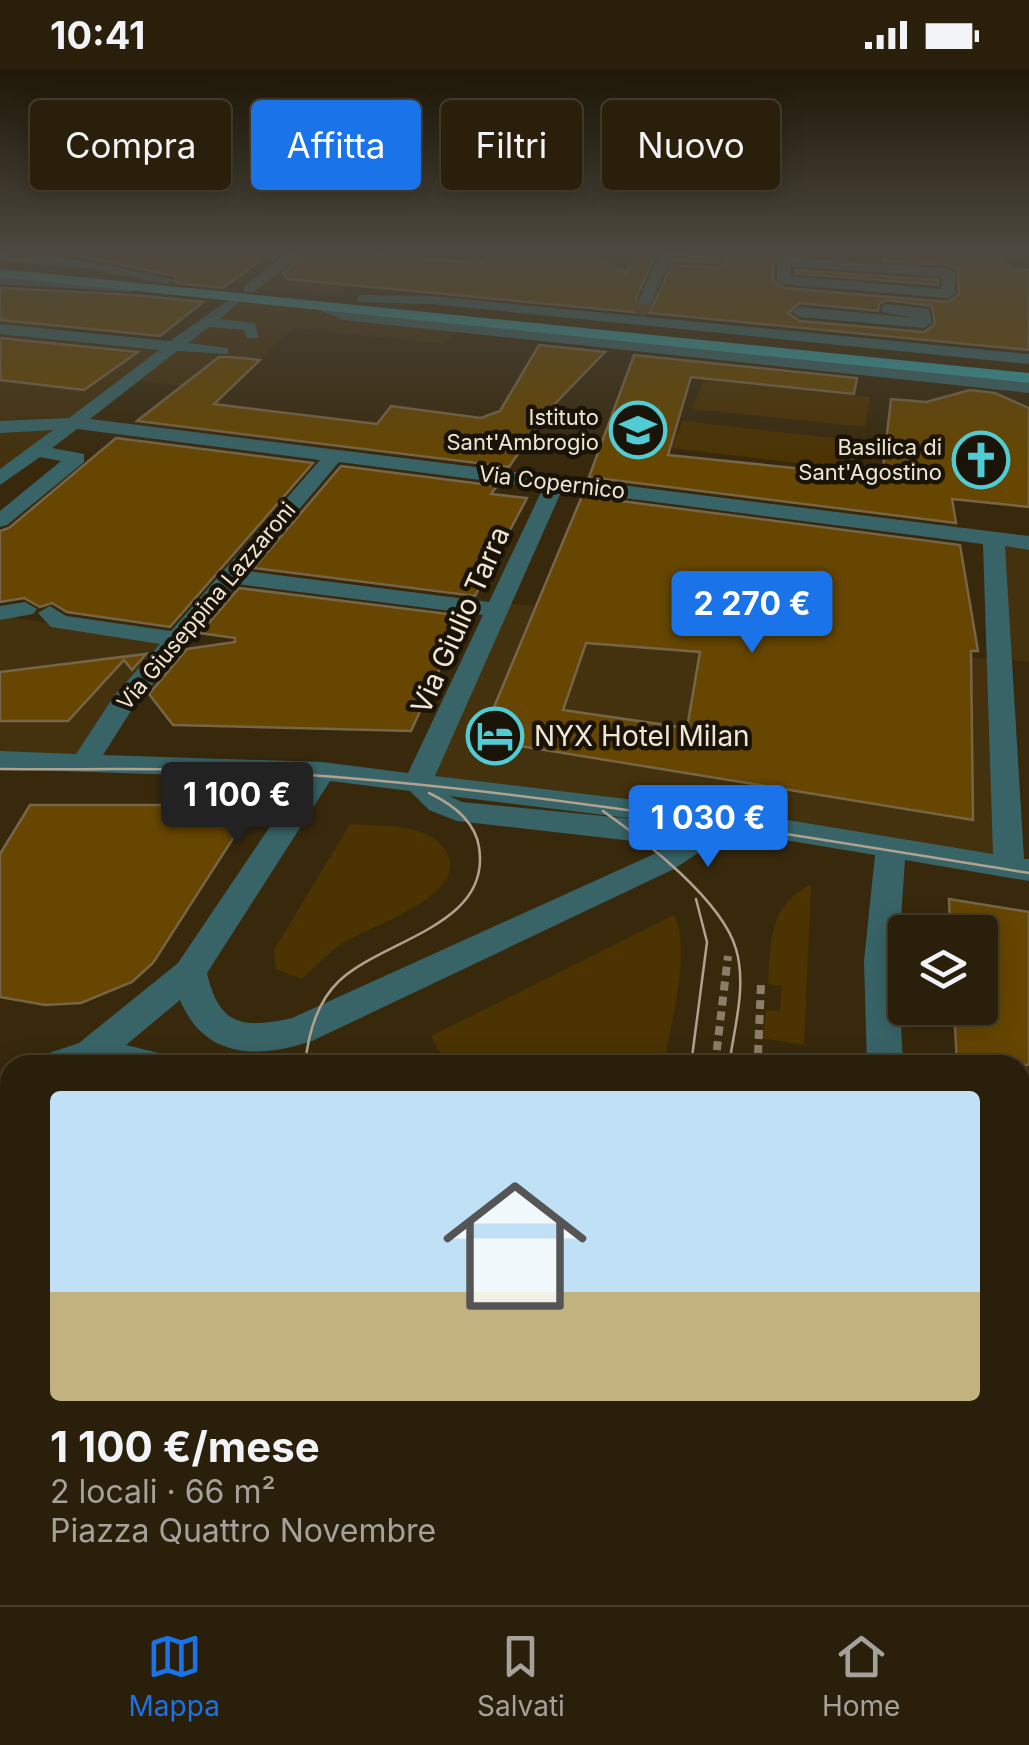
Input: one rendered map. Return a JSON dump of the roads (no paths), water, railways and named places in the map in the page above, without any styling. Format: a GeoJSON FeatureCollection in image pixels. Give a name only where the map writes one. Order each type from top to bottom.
{"type":"FeatureCollection","features":[{"type":"Feature","properties":{"kind":"main road"},"geometry":{"type":"LineString","coordinates":[[464,322],[1029,378]]}},
{"type":"Feature","properties":{"kind":"main road"},"geometry":{"type":"LineString","coordinates":[[578,322],[1029,369]]}},
{"type":"Feature","properties":{"kind":"street"},"geometry":{"type":"LineString","coordinates":[[0,479],[206,322],[250,326],[254,335]]}},
{"type":"Feature","properties":{"kind":"street"},"geometry":{"type":"LineString","coordinates":[[404,322],[1029,388]]}},
{"type":"Feature","properties":{"kind":"street"},"geometry":{"type":"LineString","coordinates":[[705,322],[792,336],[1029,359]]}},
{"type":"Feature","properties":{"kind":"street"},"geometry":{"type":"LineString","coordinates":[[792,336],[797,322]]}},
{"type":"Feature","properties":{"kind":"street"},"geometry":{"type":"LineString","coordinates":[[0,329],[222,351]]}},
{"type":"Feature","properties":{"kind":"street"},"geometry":{"type":"LineString","coordinates":[[0,345],[23,332]]}},
{"type":"Feature","properties":{"kind":"street","name":"Via Copernico"},"geometry":{"type":"LineString","coordinates":[[0,427],[74,423],[1029,543]]}},
{"type":"Feature","properties":{"kind":"street"},"geometry":{"type":"LineString","coordinates":[[0,521],[77,458],[36,452]]}},
{"type":"Feature","properties":{"kind":"street","name":"Via Giuseppina Lazzaroni"},"geometry":{"type":"LineString","coordinates":[[85,762],[112,716],[334,456]]}},
{"type":"Feature","properties":{"kind":"street","name":"Via Giulio Tarra"},"geometry":{"type":"LineString","coordinates":[[418,782],[556,482]]}},
{"type":"Feature","properties":{"kind":"street"},"geometry":{"type":"LineString","coordinates":[[0,760],[322,771],[609,806],[1024,868],[994,539]]}},
{"type":"Feature","properties":{"kind":"street"},"geometry":{"type":"LineString","coordinates":[[231,576],[498,610]]}},
{"type":"Feature","properties":{"kind":"street"},"geometry":{"type":"LineString","coordinates":[[0,613],[38,611],[59,622],[179,639]]}},
{"type":"Feature","properties":{"kind":"street"},"geometry":{"type":"LineString","coordinates":[[86,1055],[190,972],[322,771]]}},
{"type":"Feature","properties":{"kind":"street"},"geometry":{"type":"LineString","coordinates":[[418,782],[439,802],[458,810],[633,831],[684,832],[720,822]]}},
{"type":"Feature","properties":{"kind":"street"},"geometry":{"type":"LineString","coordinates":[[190,972],[198,1004],[216,1028],[228,1036],[256,1039],[299,1032],[663,862],[720,822]]}},
{"type":"Feature","properties":{"kind":"street"},"geometry":{"type":"LineString","coordinates":[[885,1055],[881,961],[891,847]]}},
{"type":"Feature","properties":{"kind":"street"},"geometry":{"type":"LineString","coordinates":[[92,1053],[102,1055]]}},
{"type":"Feature","properties":{"kind":"tram line"},"geometry":{"type":"LineString","coordinates":[[0,769],[210,770],[374,780],[655,814],[1029,873]]}},
{"type":"Feature","properties":{"kind":"tram line"},"geometry":{"type":"LineString","coordinates":[[306,1055],[315,1020],[339,981],[358,966],[452,913],[469,895],[479,874],[479,847],[473,829],[461,814],[429,793]]}},
{"type":"Feature","properties":{"kind":"tram line"},"geometry":{"type":"LineString","coordinates":[[603,811],[680,872],[728,930],[736,949],[740,978],[731,1055]]}},
{"type":"Feature","properties":{"kind":"tram line"},"geometry":{"type":"LineString","coordinates":[[692,1055],[707,942],[696,899]]}},
{"type":"Feature","properties":{"kind":"place","name":"Istituto Sant'Ambrogio"},"geometry":{"type":"Point","coordinates":[638,430]}},
{"type":"Feature","properties":{"kind":"place","name":"Basilica di Sant'Agostino"},"geometry":{"type":"Point","coordinates":[981,460]}},
{"type":"Feature","properties":{"kind":"place","name":"NYX Hotel Milan"},"geometry":{"type":"Point","coordinates":[495,736]}}]}
